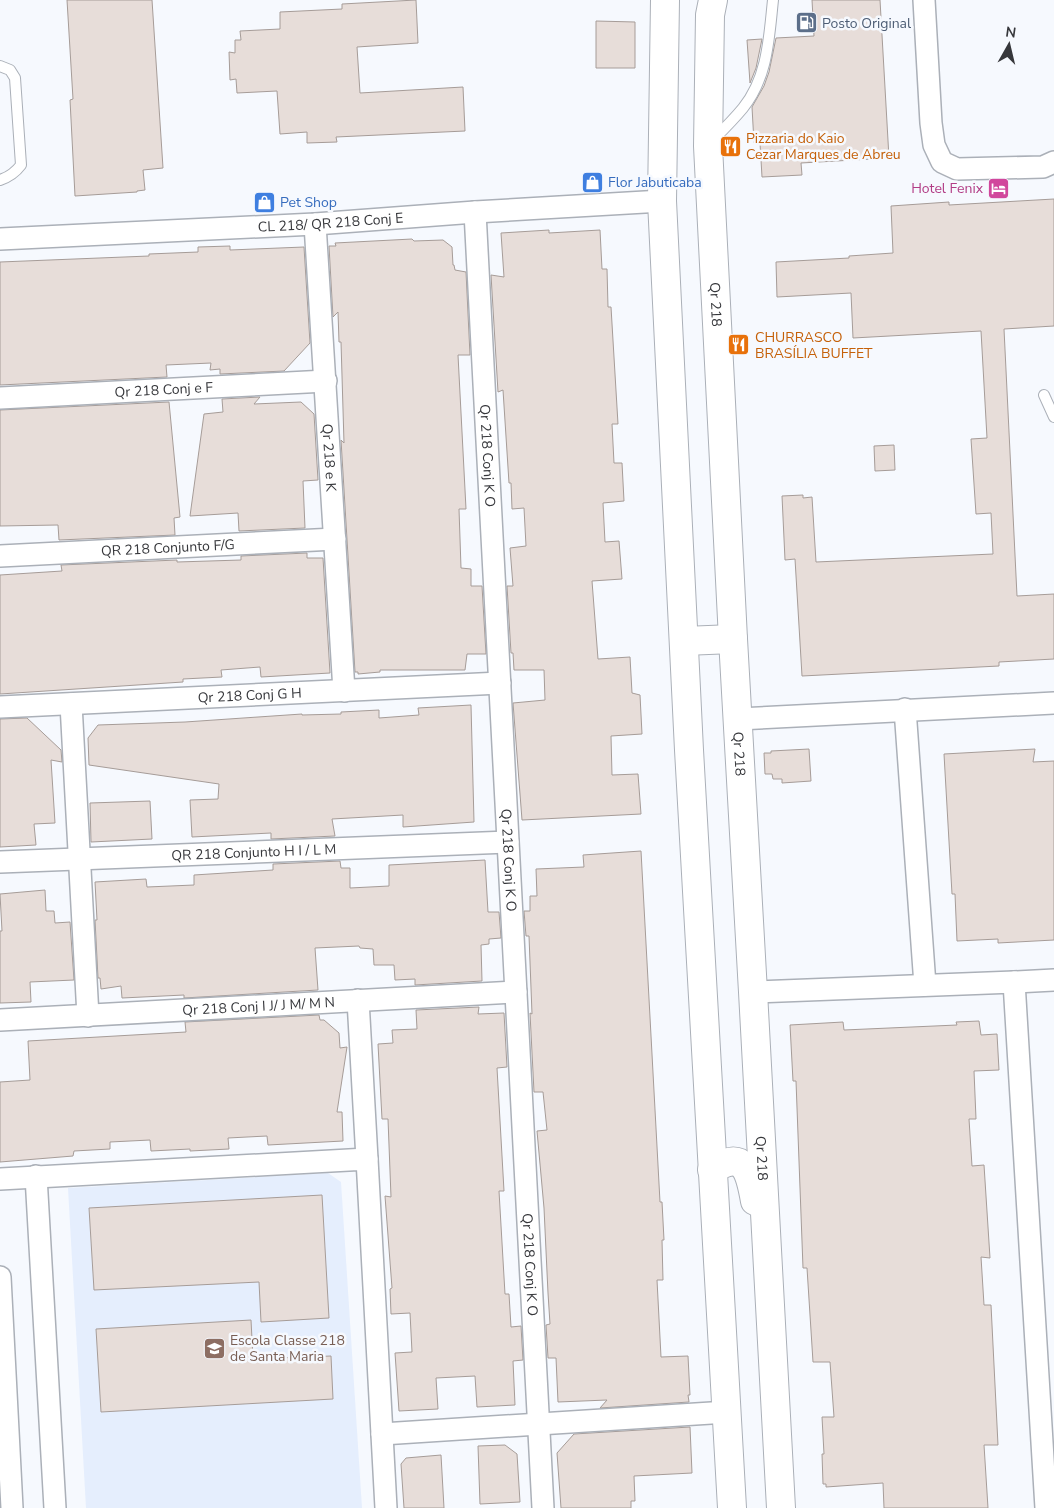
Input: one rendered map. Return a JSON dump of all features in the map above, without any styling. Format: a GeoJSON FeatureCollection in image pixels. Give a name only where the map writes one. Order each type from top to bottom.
{"type":"FeatureCollection","features":[{"type":"Feature","properties":{"kind":"main road"},"geometry":{"type":"LineString","coordinates":[[665,0],[662,202],[712,1170],[732,1508]]}},
{"type":"Feature","properties":{"kind":"main road","name":"Qr 218"},"geometry":{"type":"LineString","coordinates":[[713,0],[710,15],[708,146],[781,1508]]}},
{"type":"Feature","properties":{"kind":"main road"},"geometry":{"type":"LineString","coordinates":[[684,641],[733,639]]}},
{"type":"Feature","properties":{"kind":"main road"},"geometry":{"type":"LineString","coordinates":[[712,1170],[728,1162],[738,1162],[746,1168],[751,1177],[768,1272]]}},
{"type":"Feature","properties":{"kind":"street"},"geometry":{"type":"LineString","coordinates":[[924,0],[931,123],[934,145],[942,162],[957,169],[1043,167],[1054,162]]}},
{"type":"Feature","properties":{"kind":"street","name":"CL 218/ QR 218 Conj E"},"geometry":{"type":"LineString","coordinates":[[0,239],[316,224],[475,212],[662,202]]}},
{"type":"Feature","properties":{"kind":"street","name":"Qr 218 Conj K O"},"geometry":{"type":"LineString","coordinates":[[475,212],[543,1508]]}},
{"type":"Feature","properties":{"kind":"street","name":"Qr 218 e K"},"geometry":{"type":"LineString","coordinates":[[316,224],[344,691]]}},
{"type":"Feature","properties":{"kind":"street","name":"Qr 218 Conj e F"},"geometry":{"type":"LineString","coordinates":[[0,398],[326,381]]}},
{"type":"Feature","properties":{"kind":"street","name":"QR 218 Conjunto F/G"},"geometry":{"type":"LineString","coordinates":[[0,556],[335,539]]}},
{"type":"Feature","properties":{"kind":"street","name":"Qr 218 Conj G H"},"geometry":{"type":"LineString","coordinates":[[0,707],[500,683]]}},
{"type":"Feature","properties":{"kind":"street"},"geometry":{"type":"LineString","coordinates":[[738,719],[1054,702]]}},
{"type":"Feature","properties":{"kind":"street"},"geometry":{"type":"LineString","coordinates":[[71,704],[88,1016]]}},
{"type":"Feature","properties":{"kind":"street"},"geometry":{"type":"LineString","coordinates":[[905,709],[925,985]]}},
{"type":"Feature","properties":{"kind":"street","name":"QR 218 Conjunto H I / L M"},"geometry":{"type":"LineString","coordinates":[[0,862],[508,842]]}},
{"type":"Feature","properties":{"kind":"street"},"geometry":{"type":"LineString","coordinates":[[753,992],[1054,980]]}},
{"type":"Feature","properties":{"kind":"street"},"geometry":{"type":"LineString","coordinates":[[1014,982],[1046,1508]]}},
{"type":"Feature","properties":{"kind":"street","name":"Qr 218 Conj I J/ J M/ M N"},"geometry":{"type":"LineString","coordinates":[[0,1020],[516,992]]}},
{"type":"Feature","properties":{"kind":"street"},"geometry":{"type":"LineString","coordinates":[[358,1000],[386,1508]]}},
{"type":"Feature","properties":{"kind":"street"},"geometry":{"type":"LineString","coordinates":[[0,1179],[368,1159]]}},
{"type":"Feature","properties":{"kind":"street"},"geometry":{"type":"LineString","coordinates":[[36,1176],[54,1508]]}},
{"type":"Feature","properties":{"kind":"street"},"geometry":{"type":"LineString","coordinates":[[0,1277],[12,1508]]}},
{"type":"Feature","properties":{"kind":"street"},"geometry":{"type":"LineString","coordinates":[[382,1434],[727,1412]]}},
{"type":"Feature","properties":{"kind":"lane"},"geometry":{"type":"LineString","coordinates":[[708,146],[744,106],[758,82],[768,54],[773,0]]}},
{"type":"Feature","properties":{"kind":"lane"},"geometry":{"type":"LineString","coordinates":[[0,66],[10,70],[15,78],[21,165],[9,177],[0,180]]}},
{"type":"Feature","properties":{"kind":"lane"},"geometry":{"type":"LineString","coordinates":[[1044,395],[1054,417]]}},
{"type":"Feature","properties":{"kind":"shaded area","name":"Escola Classe 218 de Santa Maria"},"geometry":{"type":"Polygon","coordinates":[[[328,1173],[341,1182],[362,1508],[86,1508],[68,1188],[328,1173]]]}},
{"type":"Feature","properties":{"kind":"building"},"geometry":{"type":"Polygon","coordinates":[[[67,0],[152,0],[163,168],[143,170],[145,190],[75,196],[70,100],[73,99],[67,0]]]}},
{"type":"Feature","properties":{"kind":"building"},"geometry":{"type":"Polygon","coordinates":[[[416,0],[418,43],[357,47],[360,93],[463,87],[465,131],[336,137],[337,142],[307,143],[307,132],[280,134],[277,91],[237,93],[236,79],[230,80],[229,52],[235,53],[235,40],[241,40],[240,31],[280,29],[280,12],[342,9],[342,4],[416,0]]]}},
{"type":"Feature","properties":{"kind":"building"},"geometry":{"type":"Polygon","coordinates":[[[812,0],[880,0],[889,158],[801,163],[802,175],[762,177],[760,143],[754,143],[752,107],[764,86],[769,72],[776,38],[814,36],[812,0]]]}},
{"type":"Feature","properties":{"kind":"building"},"geometry":{"type":"Polygon","coordinates":[[[596,21],[635,22],[635,68],[596,68],[596,21]]]}},
{"type":"Feature","properties":{"kind":"building"},"geometry":{"type":"Polygon","coordinates":[[[762,39],[756,68],[750,83],[747,40],[762,39]]]}},
{"type":"Feature","properties":{"kind":"building"},"geometry":{"type":"Polygon","coordinates":[[[1054,199],[1054,326],[1004,329],[1017,596],[1054,594],[1054,659],[999,662],[999,666],[802,676],[795,559],[785,560],[782,496],[803,495],[803,498],[812,497],[816,562],[993,554],[991,513],[976,514],[971,439],[987,438],[981,331],[853,338],[851,293],[777,297],[776,262],[849,258],[849,256],[893,253],[891,206],[949,202],[949,205],[1054,199]]]}},
{"type":"Feature","properties":{"kind":"building"},"geometry":{"type":"Polygon","coordinates":[[[549,230],[549,233],[600,230],[602,269],[607,269],[608,307],[611,307],[618,424],[612,424],[614,463],[622,463],[624,501],[603,503],[605,542],[619,541],[622,579],[592,581],[598,659],[630,657],[632,693],[640,695],[642,734],[611,736],[612,775],[638,774],[641,814],[522,820],[513,703],[545,700],[544,670],[514,670],[513,653],[511,653],[507,586],[513,586],[510,548],[526,546],[524,508],[512,509],[503,390],[498,392],[491,275],[504,277],[501,233],[549,230]]]}},
{"type":"Feature","properties":{"kind":"building"},"geometry":{"type":"Polygon","coordinates":[[[412,239],[414,241],[443,240],[452,247],[455,270],[466,272],[470,355],[458,355],[466,509],[459,509],[461,568],[471,569],[471,586],[482,586],[486,654],[467,654],[465,670],[380,670],[380,672],[358,674],[358,672],[355,672],[341,440],[344,443],[341,342],[339,342],[338,312],[333,317],[329,246],[336,246],[335,243],[412,239]]]}},
{"type":"Feature","properties":{"kind":"building"},"geometry":{"type":"Polygon","coordinates":[[[230,246],[230,250],[304,247],[310,343],[284,371],[220,374],[220,369],[210,370],[211,363],[166,365],[167,377],[0,385],[0,262],[149,256],[149,254],[198,252],[198,247],[230,246]]]}},
{"type":"Feature","properties":{"kind":"building"},"geometry":{"type":"Polygon","coordinates":[[[260,397],[254,404],[301,402],[314,414],[318,480],[303,481],[305,528],[239,531],[238,513],[190,516],[204,414],[223,412],[222,399],[260,397]]]}},
{"type":"Feature","properties":{"kind":"building"},"geometry":{"type":"Polygon","coordinates":[[[169,402],[180,517],[174,518],[175,535],[59,540],[58,525],[0,526],[0,410],[169,402]]]}},
{"type":"Feature","properties":{"kind":"building"},"geometry":{"type":"Polygon","coordinates":[[[894,445],[895,470],[875,471],[874,446],[894,445]]]}},
{"type":"Feature","properties":{"kind":"building"},"geometry":{"type":"Polygon","coordinates":[[[307,553],[307,558],[323,558],[330,673],[261,677],[260,667],[221,670],[222,677],[183,679],[183,682],[0,694],[0,575],[62,571],[61,565],[177,560],[177,562],[241,560],[241,556],[307,553]]]}},
{"type":"Feature","properties":{"kind":"building"},"geometry":{"type":"Polygon","coordinates":[[[471,705],[474,822],[403,827],[403,815],[332,819],[335,836],[271,839],[271,833],[192,837],[190,800],[218,799],[219,784],[89,765],[88,738],[98,725],[185,722],[302,714],[341,714],[341,712],[379,710],[379,718],[419,715],[418,708],[471,705]]]}},
{"type":"Feature","properties":{"kind":"building"},"geometry":{"type":"Polygon","coordinates":[[[27,718],[61,750],[62,762],[51,760],[55,823],[34,824],[36,845],[0,847],[0,719],[27,718]]]}},
{"type":"Feature","properties":{"kind":"building"},"geometry":{"type":"Polygon","coordinates":[[[809,749],[811,781],[782,783],[782,779],[773,779],[772,774],[765,774],[764,753],[809,749]]]}},
{"type":"Feature","properties":{"kind":"building"},"geometry":{"type":"Polygon","coordinates":[[[1035,749],[1033,762],[1054,761],[1054,940],[998,943],[998,939],[957,941],[955,894],[952,894],[944,754],[1035,749]]]}},
{"type":"Feature","properties":{"kind":"building"},"geometry":{"type":"Polygon","coordinates":[[[150,801],[152,839],[91,842],[90,803],[150,801]]]}},
{"type":"Feature","properties":{"kind":"building"},"geometry":{"type":"Polygon","coordinates":[[[641,851],[660,1202],[662,1202],[664,1240],[662,1240],[663,1280],[657,1280],[661,1357],[688,1356],[690,1395],[688,1395],[689,1402],[600,1408],[607,1400],[558,1402],[556,1358],[548,1358],[546,1325],[550,1324],[544,1208],[537,1131],[547,1130],[543,1092],[534,1092],[529,936],[526,936],[524,911],[530,911],[530,896],[537,896],[536,869],[584,867],[583,855],[641,851]]]}},
{"type":"Feature","properties":{"kind":"building"},"geometry":{"type":"Polygon","coordinates":[[[485,860],[488,912],[499,912],[501,938],[489,939],[489,944],[481,945],[482,981],[415,985],[415,979],[395,980],[394,965],[374,965],[373,949],[360,948],[359,946],[315,948],[318,990],[184,998],[184,995],[122,998],[121,986],[101,989],[100,978],[98,978],[95,882],[146,879],[147,887],[194,885],[194,875],[273,870],[273,864],[340,861],[341,868],[350,868],[350,888],[389,886],[389,865],[485,860]]]}},
{"type":"Feature","properties":{"kind":"building"},"geometry":{"type":"Polygon","coordinates":[[[45,890],[46,911],[54,911],[55,923],[70,922],[74,980],[30,982],[31,1002],[0,1003],[0,931],[2,931],[0,894],[45,890]]]}},
{"type":"Feature","properties":{"kind":"building"},"geometry":{"type":"Polygon","coordinates":[[[479,1007],[478,1014],[504,1013],[507,1067],[497,1068],[504,1191],[499,1191],[505,1294],[509,1294],[511,1327],[521,1326],[523,1360],[513,1361],[515,1405],[477,1407],[475,1376],[436,1378],[438,1409],[399,1411],[395,1353],[412,1352],[410,1313],[391,1314],[390,1289],[392,1288],[385,1196],[391,1197],[388,1119],[382,1119],[378,1044],[393,1043],[392,1030],[417,1029],[416,1010],[479,1007]]]}},
{"type":"Feature","properties":{"kind":"building"},"geometry":{"type":"Polygon","coordinates":[[[319,1015],[320,1020],[324,1020],[339,1033],[340,1048],[347,1047],[337,1112],[342,1112],[343,1141],[268,1145],[267,1136],[228,1138],[229,1149],[190,1151],[190,1149],[151,1151],[150,1140],[110,1142],[110,1149],[74,1151],[73,1156],[0,1162],[0,1082],[30,1080],[28,1041],[186,1032],[185,1022],[319,1015]]]}},
{"type":"Feature","properties":{"kind":"building"},"geometry":{"type":"Polygon","coordinates":[[[979,1021],[981,1035],[997,1034],[999,1070],[974,1071],[976,1119],[969,1119],[972,1166],[984,1165],[990,1258],[981,1257],[984,1305],[991,1305],[998,1445],[984,1445],[988,1508],[884,1508],[883,1483],[826,1487],[826,1484],[823,1484],[822,1417],[834,1417],[830,1362],[813,1362],[807,1268],[803,1268],[796,1081],[793,1081],[790,1025],[843,1022],[844,1030],[957,1025],[956,1022],[979,1021]]]}},
{"type":"Feature","properties":{"kind":"building"},"geometry":{"type":"Polygon","coordinates":[[[322,1195],[329,1318],[261,1322],[259,1282],[94,1290],[89,1208],[322,1195]]]}},
{"type":"Feature","properties":{"kind":"building"},"geometry":{"type":"Polygon","coordinates":[[[251,1320],[253,1359],[331,1356],[333,1399],[101,1412],[96,1329],[251,1320]]]}},
{"type":"Feature","properties":{"kind":"building"},"geometry":{"type":"Polygon","coordinates":[[[690,1427],[692,1473],[634,1476],[635,1501],[631,1501],[631,1508],[561,1508],[557,1453],[574,1434],[690,1427]]]}},
{"type":"Feature","properties":{"kind":"building"},"geometry":{"type":"Polygon","coordinates":[[[505,1445],[517,1454],[520,1502],[480,1504],[478,1446],[505,1445]]]}},
{"type":"Feature","properties":{"kind":"building"},"geometry":{"type":"Polygon","coordinates":[[[441,1455],[444,1508],[404,1508],[401,1464],[406,1458],[441,1455]]]}},
{"type":"Feature","properties":{"kind":"place","name":"Posto Original"},"geometry":{"type":"Point","coordinates":[806,23]}},
{"type":"Feature","properties":{"kind":"place","name":"Pizzaria do Kaio Cezar Marques de Abreu"},"geometry":{"type":"Point","coordinates":[730,146]}},
{"type":"Feature","properties":{"kind":"place","name":"Flor Jabuticaba"},"geometry":{"type":"Point","coordinates":[592,182]}},
{"type":"Feature","properties":{"kind":"place","name":"Hotel Fenix"},"geometry":{"type":"Point","coordinates":[999,188]}},
{"type":"Feature","properties":{"kind":"place","name":"Pet Shop"},"geometry":{"type":"Point","coordinates":[264,202]}},
{"type":"Feature","properties":{"kind":"place","name":"CHURRASCO BRASÍLIA BUFFET"},"geometry":{"type":"Point","coordinates":[739,345]}},
{"type":"Feature","properties":{"kind":"place","name":"Escola Classe 218 de Santa Maria"},"geometry":{"type":"Point","coordinates":[214,1348]}}]}
